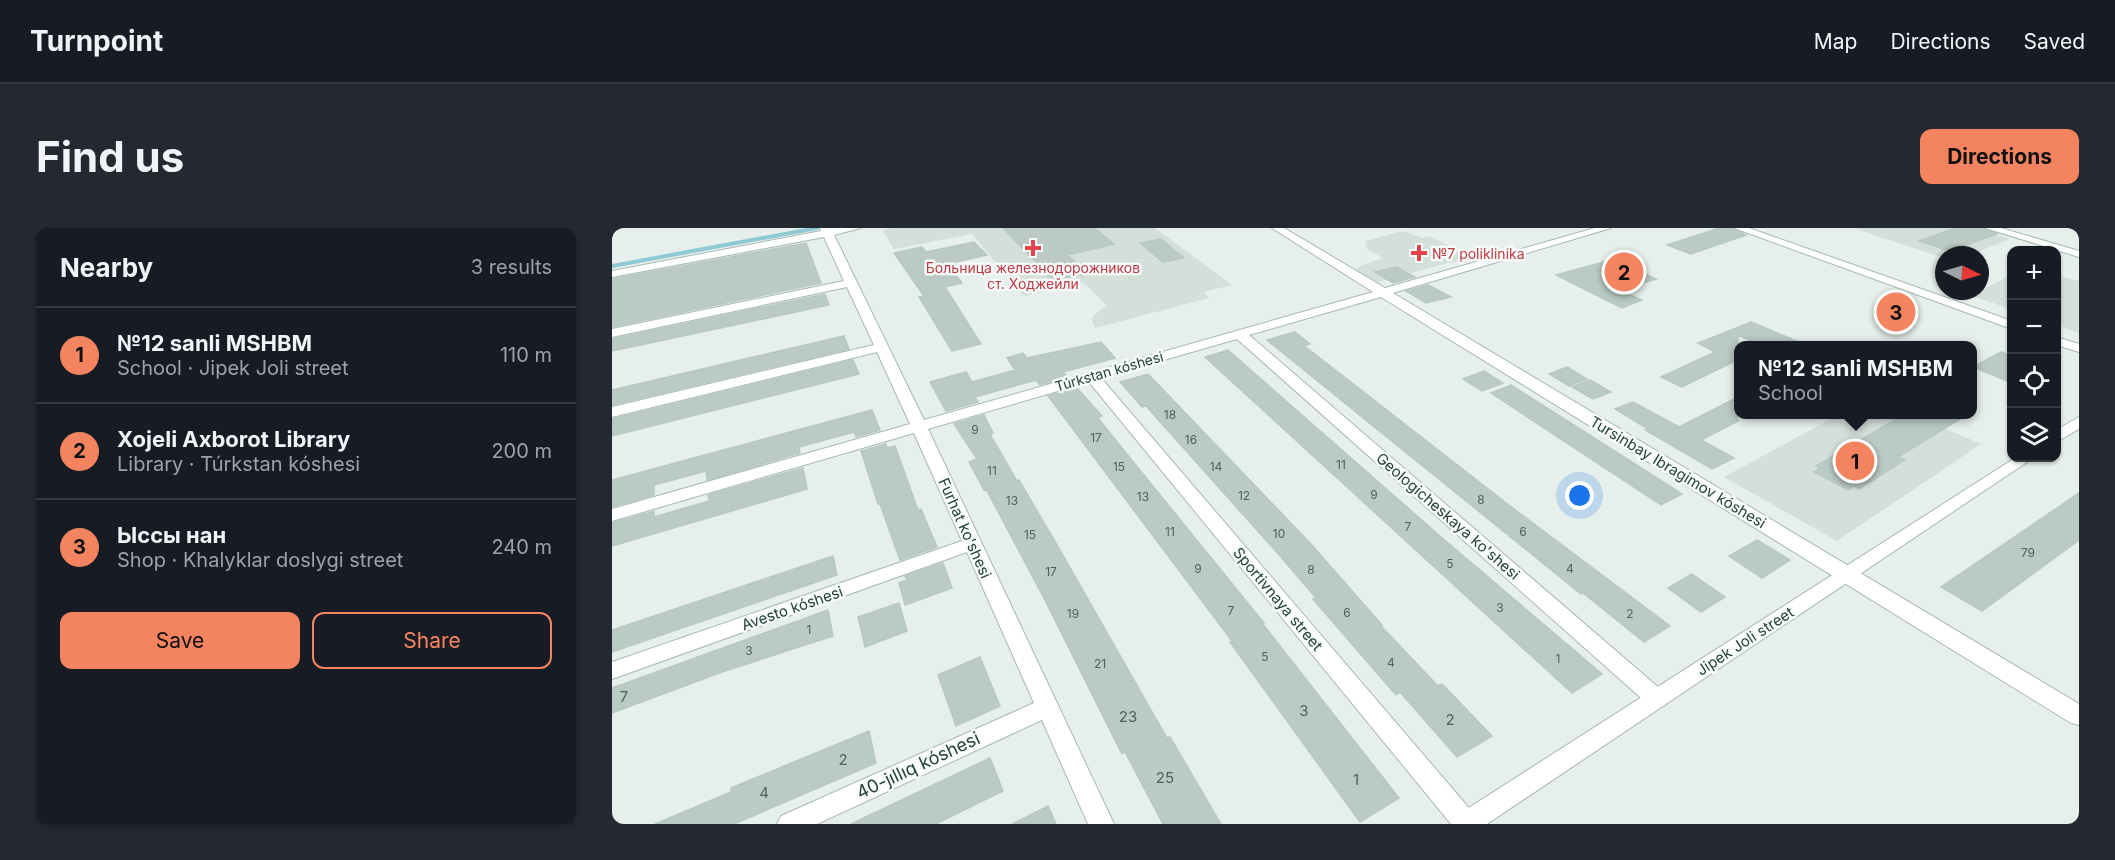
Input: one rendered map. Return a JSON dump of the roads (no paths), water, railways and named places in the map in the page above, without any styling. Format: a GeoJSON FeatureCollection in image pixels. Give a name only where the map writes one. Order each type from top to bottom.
{"type":"FeatureCollection","features":[{"type":"Feature","properties":{"kind":"street"},"geometry":{"type":"LineString","coordinates":[[612,274],[826,231],[856,228]]}},
{"type":"Feature","properties":{"kind":"street","name":"Tursinbay Ibragimov kóshesi"},"geometry":{"type":"LineString","coordinates":[[1277,228],[2079,716]]}},
{"type":"Feature","properties":{"kind":"street","name":"Túrkstan kóshesi"},"geometry":{"type":"LineString","coordinates":[[612,515],[1606,228]]}},
{"type":"Feature","properties":{"kind":"street"},"geometry":{"type":"LineString","coordinates":[[1739,228],[2007,323]]}},
{"type":"Feature","properties":{"kind":"street"},"geometry":{"type":"LineString","coordinates":[[1990,228],[2079,254]]}},
{"type":"Feature","properties":{"kind":"street","name":"Furhat ko'shesi"},"geometry":{"type":"LineString","coordinates":[[826,231],[919,426],[1101,824]]}},
{"type":"Feature","properties":{"kind":"street"},"geometry":{"type":"LineString","coordinates":[[612,333],[849,283]]}},
{"type":"Feature","properties":{"kind":"street","name":"Geologicheskaya ko'shesi"},"geometry":{"type":"LineString","coordinates":[[1238,333],[1657,699]]}},
{"type":"Feature","properties":{"kind":"street"},"geometry":{"type":"LineString","coordinates":[[2061,342],[2079,348]]}},
{"type":"Feature","properties":{"kind":"street"},"geometry":{"type":"LineString","coordinates":[[612,412],[880,347]]}},
{"type":"Feature","properties":{"kind":"street","name":"Sportivnaya street"},"geometry":{"type":"LineString","coordinates":[[1091,375],[1465,824]]}},
{"type":"Feature","properties":{"kind":"street"},"geometry":{"type":"LineString","coordinates":[[2061,434],[2079,422]]}},
{"type":"Feature","properties":{"kind":"street","name":"Jipek Joli street"},"geometry":{"type":"LineString","coordinates":[[1465,824],[2019,462]]}},
{"type":"Feature","properties":{"kind":"street","name":"Avesto kóshesi"},"geometry":{"type":"LineString","coordinates":[[612,671],[972,544]]}},
{"type":"Feature","properties":{"kind":"street","name":"40-jıllıq kóshesi"},"geometry":{"type":"LineString","coordinates":[[790,824],[1047,706]]}},
{"type":"Feature","properties":{"kind":"waterway"},"geometry":{"type":"LineString","coordinates":[[612,266],[817,228]]}},
{"type":"Feature","properties":{"kind":"place","name":"Больница железнодорожников ст. Ходжейли"},"geometry":{"type":"Point","coordinates":[1033,248]}},
{"type":"Feature","properties":{"kind":"place","name":"№7 poliklinika"},"geometry":{"type":"Point","coordinates":[1419,253]}},
{"type":"Feature","properties":{"kind":"place","name":"Xojeli Axborot Library"},"geometry":{"type":"Point","coordinates":[1624,272]}},
{"type":"Feature","properties":{"kind":"place","name":"Ыссы нан"},"geometry":{"type":"Point","coordinates":[1896,312]}},
{"type":"Feature","properties":{"kind":"place","name":"№12 sanli MSHBM"},"geometry":{"type":"Point","coordinates":[1855,461]}}]}
